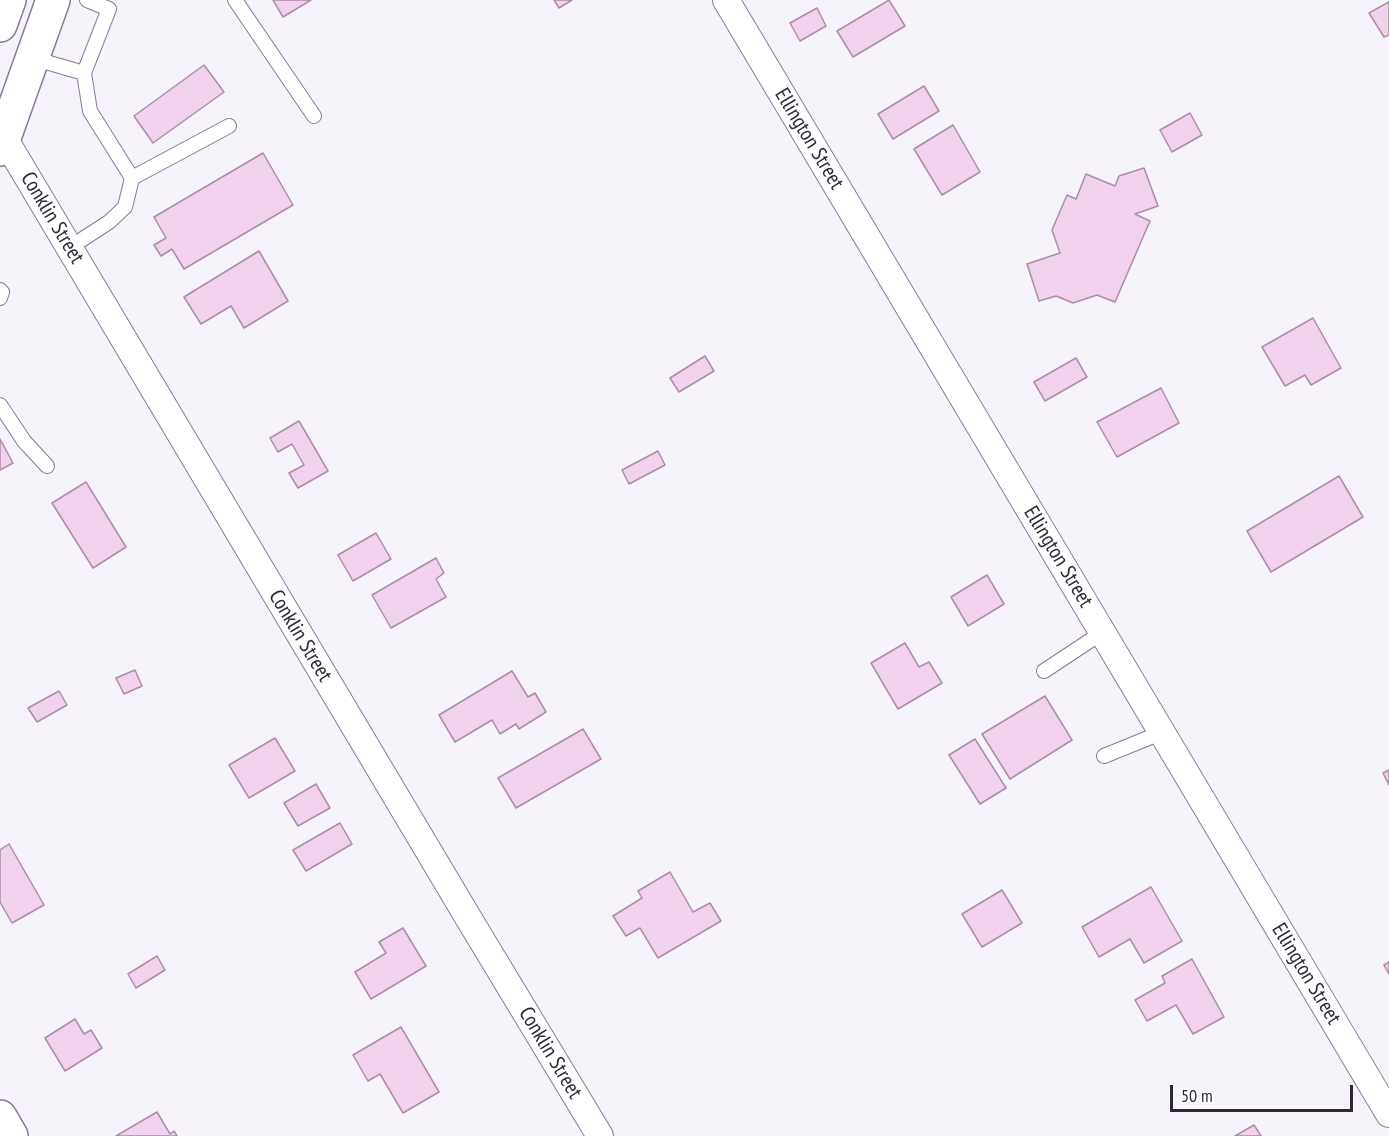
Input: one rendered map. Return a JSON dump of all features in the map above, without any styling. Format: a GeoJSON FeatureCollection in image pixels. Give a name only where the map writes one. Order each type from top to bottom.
{"type":"FeatureCollection","features":[{"type":"Feature","properties":{"kind":"main road"},"geometry":{"type":"LineString","coordinates":[[0,25],[9,0]]}},
{"type":"Feature","properties":{"kind":"main road"},"geometry":{"type":"LineString","coordinates":[[2,141],[53,0]]}},
{"type":"Feature","properties":{"kind":"main road"},"geometry":{"type":"LineString","coordinates":[[0,1117],[11,1136]]}},
{"type":"Feature","properties":{"kind":"street","name":"Ellington Street"},"geometry":{"type":"LineString","coordinates":[[726,0],[1389,1114]]}},
{"type":"Feature","properties":{"kind":"street","name":"Conklin Street"},"geometry":{"type":"LineString","coordinates":[[2,141],[69,248],[600,1136]]}},
{"type":"Feature","properties":{"kind":"lane"},"geometry":{"type":"LineString","coordinates":[[69,248],[109,222],[125,207],[132,178],[90,111],[84,73],[109,9],[87,0]]}},
{"type":"Feature","properties":{"kind":"lane"},"geometry":{"type":"LineString","coordinates":[[235,0],[314,116]]}},
{"type":"Feature","properties":{"kind":"lane"},"geometry":{"type":"LineString","coordinates":[[32,58],[84,73]]}},
{"type":"Feature","properties":{"kind":"lane"},"geometry":{"type":"LineString","coordinates":[[132,178],[229,126]]}},
{"type":"Feature","properties":{"kind":"lane"},"geometry":{"type":"LineString","coordinates":[[0,290],[2,292],[0,298]]}},
{"type":"Feature","properties":{"kind":"lane"},"geometry":{"type":"LineString","coordinates":[[0,405],[24,441],[47,466]]}},
{"type":"Feature","properties":{"kind":"lane"},"geometry":{"type":"LineString","coordinates":[[1044,671],[1103,632]]}},
{"type":"Feature","properties":{"kind":"lane"},"geometry":{"type":"LineString","coordinates":[[1104,756],[1163,732]]}},
{"type":"Feature","properties":{"kind":"building"},"geometry":{"type":"Polygon","coordinates":[[[273,0],[311,0],[283,17],[273,0]]]}},
{"type":"Feature","properties":{"kind":"building"},"geometry":{"type":"Polygon","coordinates":[[[554,0],[572,0],[559,8],[554,0]]]}},
{"type":"Feature","properties":{"kind":"building"},"geometry":{"type":"Polygon","coordinates":[[[889,0],[905,26],[853,57],[837,31],[889,0]]]}},
{"type":"Feature","properties":{"kind":"building"},"geometry":{"type":"Polygon","coordinates":[[[1389,2],[1389,35],[1384,37],[1369,13],[1389,2]]]}},
{"type":"Feature","properties":{"kind":"building"},"geometry":{"type":"Polygon","coordinates":[[[817,8],[826,26],[800,41],[790,23],[817,8]]]}},
{"type":"Feature","properties":{"kind":"building"},"geometry":{"type":"Polygon","coordinates":[[[204,65],[224,92],[153,143],[134,116],[204,65]]]}},
{"type":"Feature","properties":{"kind":"building"},"geometry":{"type":"Polygon","coordinates":[[[924,86],[939,111],[893,139],[878,114],[924,86]]]}},
{"type":"Feature","properties":{"kind":"building"},"geometry":{"type":"Polygon","coordinates":[[[1190,113],[1202,135],[1172,152],[1160,130],[1190,113]]]}},
{"type":"Feature","properties":{"kind":"building"},"geometry":{"type":"Polygon","coordinates":[[[953,125],[980,172],[942,195],[914,149],[953,125]]]}},
{"type":"Feature","properties":{"kind":"building"},"geometry":{"type":"Polygon","coordinates":[[[263,153],[293,205],[184,269],[172,249],[161,256],[154,245],[166,238],[154,217],[263,153]]]}},
{"type":"Feature","properties":{"kind":"building"},"geometry":{"type":"Polygon","coordinates":[[[1144,168],[1158,206],[1135,214],[1150,221],[1115,302],[1097,295],[1073,303],[1056,296],[1039,301],[1027,264],[1060,253],[1052,230],[1067,195],[1076,199],[1086,174],[1115,186],[1119,176],[1144,168]]]}},
{"type":"Feature","properties":{"kind":"building"},"geometry":{"type":"Polygon","coordinates":[[[259,251],[288,301],[244,328],[231,306],[201,324],[184,297],[259,251]]]}},
{"type":"Feature","properties":{"kind":"building"},"geometry":{"type":"Polygon","coordinates":[[[1313,318],[1341,368],[1311,385],[1305,375],[1285,386],[1262,347],[1313,318]]]}},
{"type":"Feature","properties":{"kind":"building"},"geometry":{"type":"Polygon","coordinates":[[[705,356],[714,371],[679,392],[670,378],[705,356]]]}},
{"type":"Feature","properties":{"kind":"building"},"geometry":{"type":"Polygon","coordinates":[[[1076,358],[1087,377],[1045,401],[1034,382],[1076,358]]]}},
{"type":"Feature","properties":{"kind":"building"},"geometry":{"type":"Polygon","coordinates":[[[1161,388],[1179,423],[1117,457],[1097,422],[1161,388]]]}},
{"type":"Feature","properties":{"kind":"building"},"geometry":{"type":"Polygon","coordinates":[[[299,421],[328,471],[298,488],[289,473],[304,465],[292,444],[278,452],[270,438],[299,421]]]}},
{"type":"Feature","properties":{"kind":"building"},"geometry":{"type":"Polygon","coordinates":[[[0,439],[13,463],[0,470],[0,439]]]}},
{"type":"Feature","properties":{"kind":"building"},"geometry":{"type":"Polygon","coordinates":[[[658,451],[665,465],[629,484],[622,470],[658,451]]]}},
{"type":"Feature","properties":{"kind":"building"},"geometry":{"type":"Polygon","coordinates":[[[1339,476],[1363,517],[1271,572],[1247,531],[1339,476]]]}},
{"type":"Feature","properties":{"kind":"building"},"geometry":{"type":"Polygon","coordinates":[[[86,482],[126,547],[93,568],[52,503],[86,482]]]}},
{"type":"Feature","properties":{"kind":"building"},"geometry":{"type":"Polygon","coordinates":[[[376,533],[391,559],[353,581],[338,555],[376,533]]]}},
{"type":"Feature","properties":{"kind":"building"},"geometry":{"type":"Polygon","coordinates":[[[436,558],[444,573],[436,579],[446,597],[391,628],[372,595],[436,558]]]}},
{"type":"Feature","properties":{"kind":"building"},"geometry":{"type":"Polygon","coordinates":[[[987,575],[1004,604],[968,626],[951,597],[987,575]]]}},
{"type":"Feature","properties":{"kind":"building"},"geometry":{"type":"Polygon","coordinates":[[[905,643],[919,667],[929,662],[942,683],[898,709],[871,663],[905,643]]]}},
{"type":"Feature","properties":{"kind":"building"},"geometry":{"type":"Polygon","coordinates":[[[135,670],[142,686],[124,694],[116,678],[135,670]]]}},
{"type":"Feature","properties":{"kind":"building"},"geometry":{"type":"Polygon","coordinates":[[[512,671],[528,697],[535,693],[546,712],[519,729],[516,724],[500,734],[492,720],[455,742],[439,715],[512,671]]]}},
{"type":"Feature","properties":{"kind":"building"},"geometry":{"type":"Polygon","coordinates":[[[59,691],[67,705],[37,722],[28,708],[59,691]]]}},
{"type":"Feature","properties":{"kind":"building"},"geometry":{"type":"Polygon","coordinates":[[[1045,696],[1072,740],[1010,779],[982,734],[1045,696]]]}},
{"type":"Feature","properties":{"kind":"building"},"geometry":{"type":"Polygon","coordinates":[[[583,729],[601,759],[516,808],[498,778],[583,729]]]}},
{"type":"Feature","properties":{"kind":"building"},"geometry":{"type":"Polygon","coordinates":[[[275,738],[295,771],[249,798],[229,765],[275,738]]]}},
{"type":"Feature","properties":{"kind":"building"},"geometry":{"type":"Polygon","coordinates":[[[975,739],[1006,788],[980,804],[949,755],[975,739]]]}},
{"type":"Feature","properties":{"kind":"building"},"geometry":{"type":"Polygon","coordinates":[[[1389,770],[1389,785],[1383,773],[1389,770]]]}},
{"type":"Feature","properties":{"kind":"building"},"geometry":{"type":"Polygon","coordinates":[[[316,784],[330,808],[298,826],[284,803],[316,784]]]}},
{"type":"Feature","properties":{"kind":"building"},"geometry":{"type":"Polygon","coordinates":[[[340,823],[352,844],[306,871],[293,850],[340,823]]]}},
{"type":"Feature","properties":{"kind":"building"},"geometry":{"type":"Polygon","coordinates":[[[9,844],[44,905],[12,923],[0,902],[0,850],[9,844]]]}},
{"type":"Feature","properties":{"kind":"building"},"geometry":{"type":"Polygon","coordinates":[[[670,872],[693,912],[710,903],[721,921],[658,958],[640,928],[626,936],[613,916],[642,898],[638,891],[670,872]]]}},
{"type":"Feature","properties":{"kind":"building"},"geometry":{"type":"Polygon","coordinates":[[[1151,887],[1182,941],[1144,963],[1130,939],[1099,957],[1082,927],[1151,887]]]}},
{"type":"Feature","properties":{"kind":"building"},"geometry":{"type":"Polygon","coordinates":[[[1002,890],[1022,923],[982,947],[962,914],[1002,890]]]}},
{"type":"Feature","properties":{"kind":"building"},"geometry":{"type":"Polygon","coordinates":[[[403,928],[426,966],[371,999],[355,972],[386,953],[379,942],[403,928]]]}},
{"type":"Feature","properties":{"kind":"building"},"geometry":{"type":"Polygon","coordinates":[[[157,956],[165,970],[136,988],[128,974],[157,956]]]}},
{"type":"Feature","properties":{"kind":"building"},"geometry":{"type":"Polygon","coordinates":[[[1192,959],[1224,1017],[1193,1034],[1176,1005],[1147,1021],[1135,1000],[1165,983],[1162,976],[1192,959]]]}},
{"type":"Feature","properties":{"kind":"building"},"geometry":{"type":"Polygon","coordinates":[[[1389,962],[1389,974],[1384,965],[1389,962]]]}},
{"type":"Feature","properties":{"kind":"building"},"geometry":{"type":"Polygon","coordinates":[[[75,1019],[84,1034],[91,1030],[102,1048],[65,1071],[45,1038],[75,1019]]]}},
{"type":"Feature","properties":{"kind":"building"},"geometry":{"type":"Polygon","coordinates":[[[401,1027],[439,1092],[403,1113],[380,1074],[368,1081],[353,1055],[401,1027]]]}},
{"type":"Feature","properties":{"kind":"building"},"geometry":{"type":"Polygon","coordinates":[[[157,1112],[170,1134],[174,1131],[177,1136],[116,1136],[157,1112]]]}},
{"type":"Feature","properties":{"kind":"building"},"geometry":{"type":"Polygon","coordinates":[[[1254,1125],[1261,1136],[1235,1136],[1254,1125]]]}}]}
